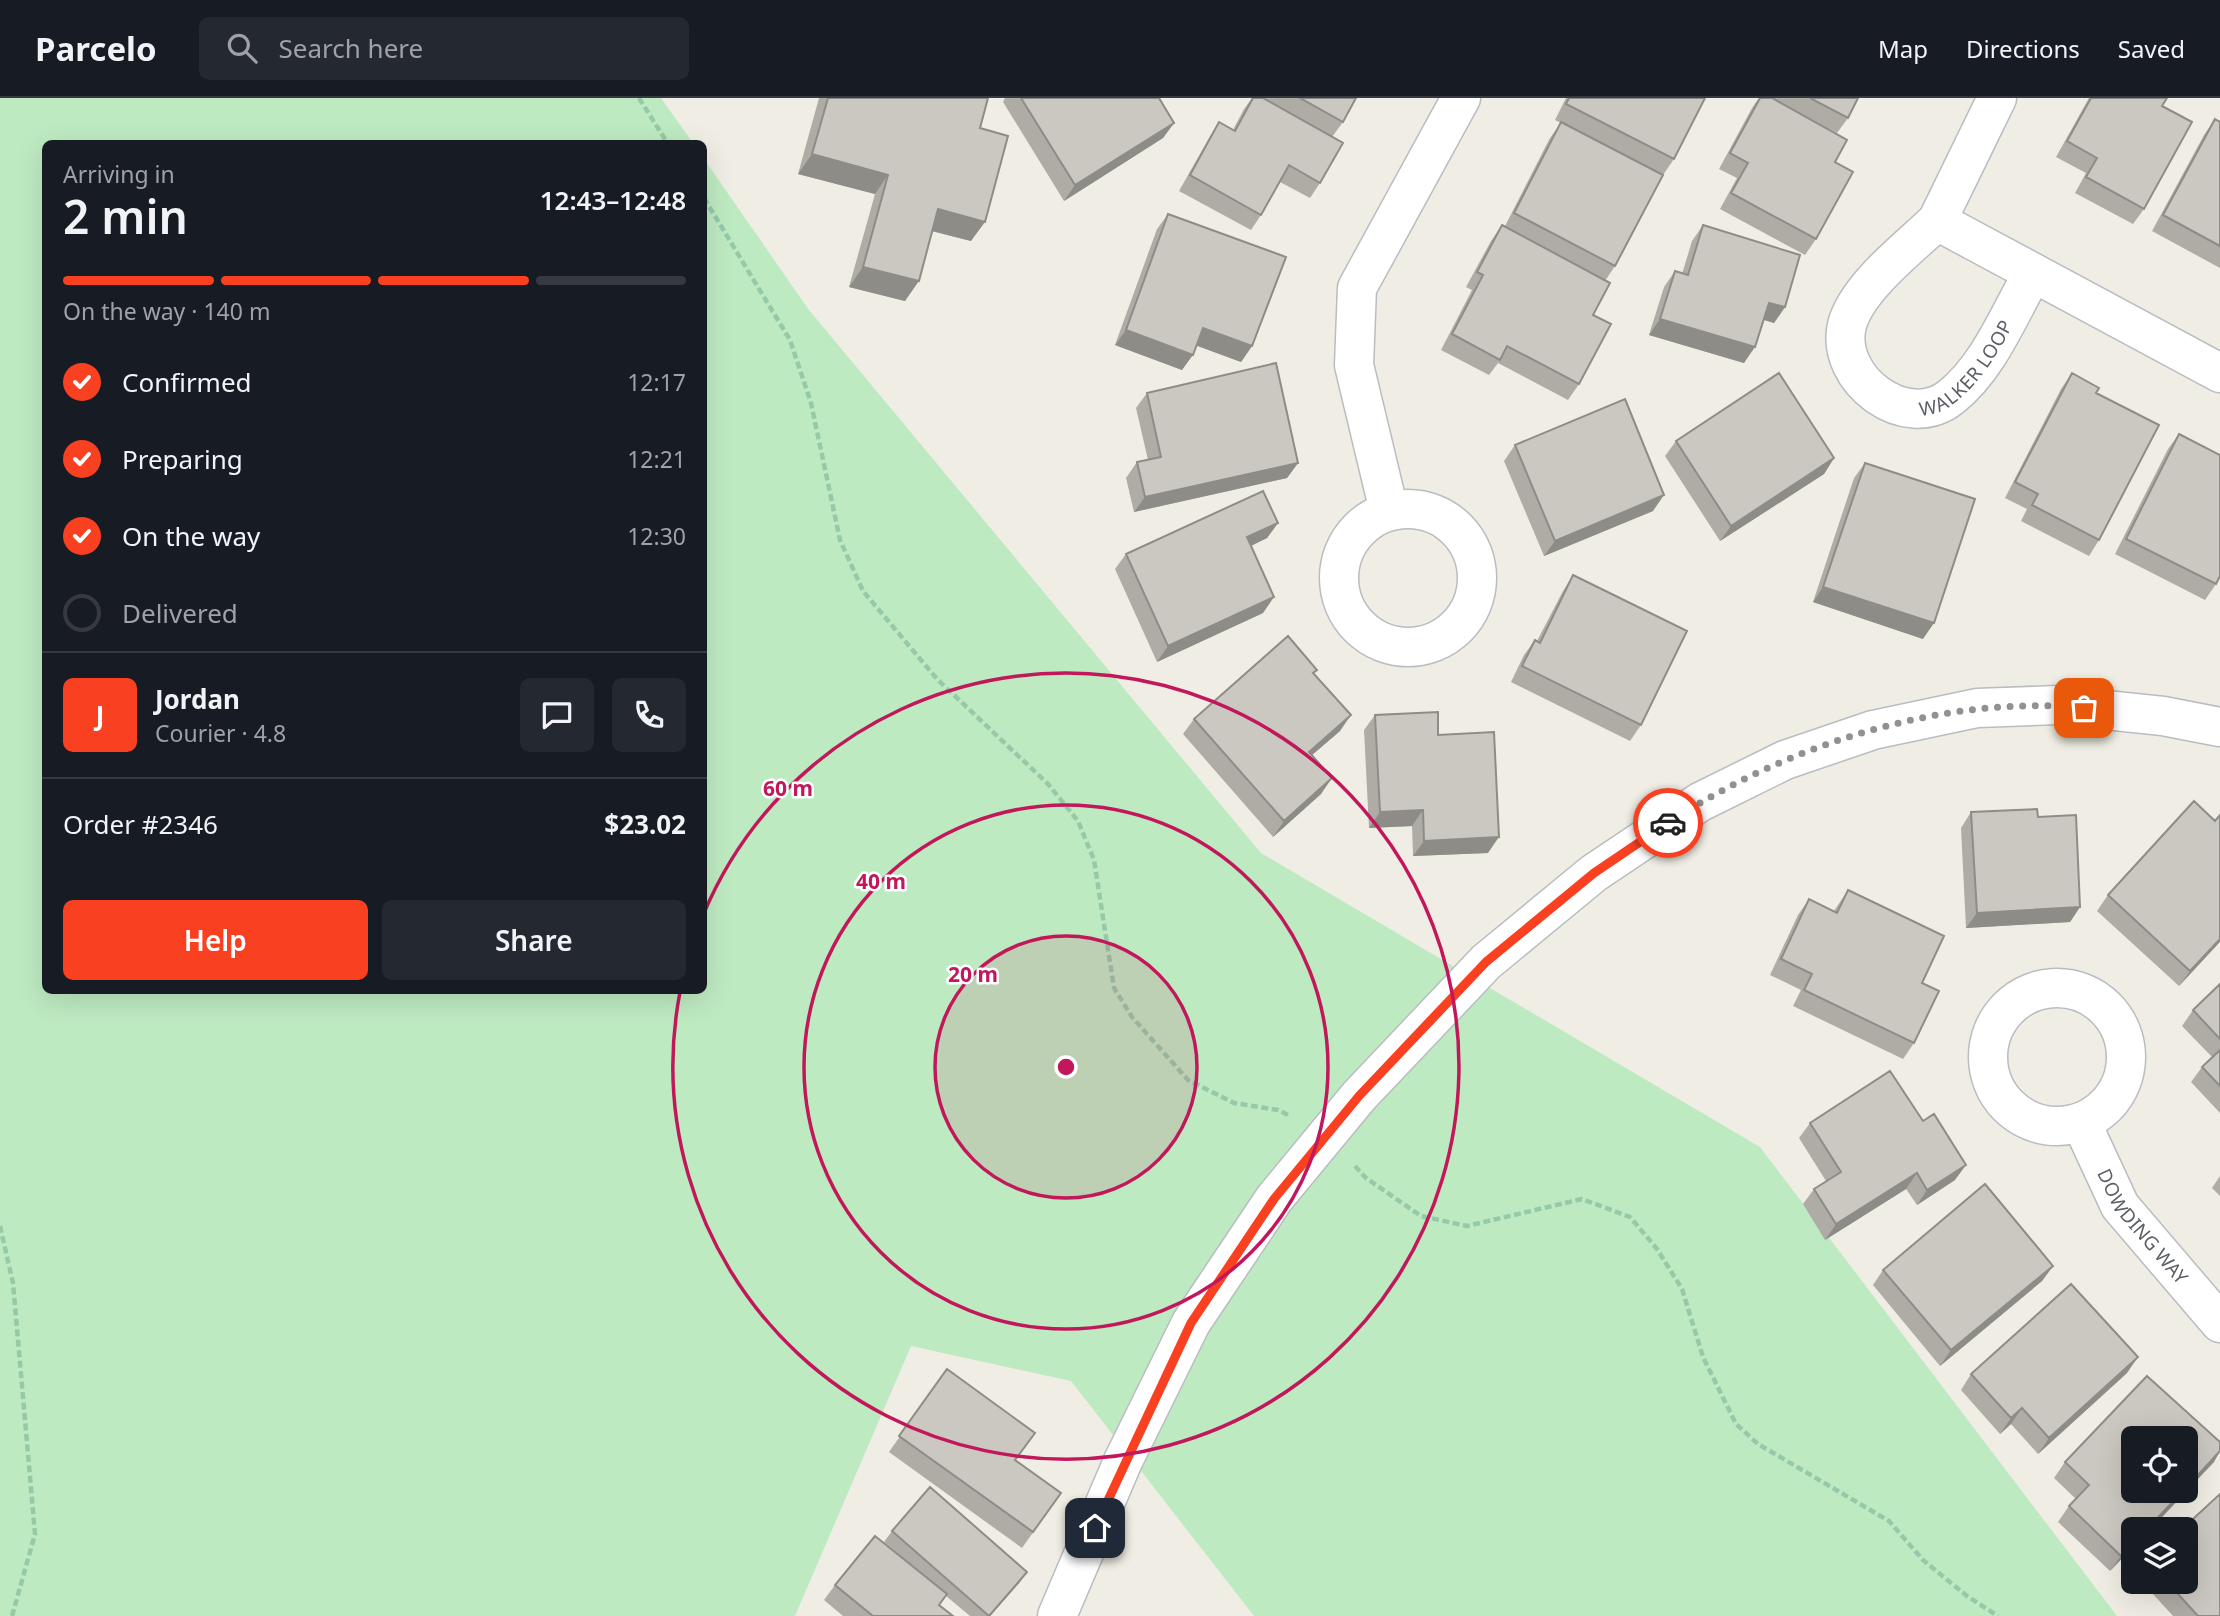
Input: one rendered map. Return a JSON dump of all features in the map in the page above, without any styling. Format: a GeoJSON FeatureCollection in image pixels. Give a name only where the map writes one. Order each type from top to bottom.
{"type":"FeatureCollection","features":[{"type":"Feature","properties":{"kind":"street"},"geometry":{"type":"LineString","coordinates":[[1389,511],[1354,365],[1357,288],[1461,98]]}},
{"type":"Feature","properties":{"kind":"street","name":"WALKER LOOP"},"geometry":{"type":"LineString","coordinates":[[1997,98],[1937,221],[1859,298],[1847,326],[1848,357],[1863,384],[1888,403],[1918,408],[1948,400],[1972,379],[2033,273]]}},
{"type":"Feature","properties":{"kind":"street"},"geometry":{"type":"LineString","coordinates":[[1937,221],[2220,373]]}},
{"type":"Feature","properties":{"kind":"street"},"geometry":{"type":"LineString","coordinates":[[1057,1616],[1124,1461],[1191,1323],[1274,1199],[1359,1096],[1486,962],[1594,873],[1700,802],[1785,760],[1873,730],[1977,708],[2058,705],[2163,716],[2220,727]]}},
{"type":"Feature","properties":{"kind":"street","name":"DOWDING WAY"},"geometry":{"type":"LineString","coordinates":[[2081,1122],[2120,1206],[2220,1323]]}},
{"type":"Feature","properties":{"kind":"path"},"geometry":{"type":"LineString","coordinates":[[639,98],[665,140]]}},
{"type":"Feature","properties":{"kind":"path"},"geometry":{"type":"LineString","coordinates":[[707,203],[790,340],[811,403],[840,540],[863,591],[937,679],[1048,784],[1078,821],[1094,860],[1114,988],[1132,1017],[1188,1080],[1234,1103],[1278,1110],[1326,1135],[1366,1178],[1422,1216],[1467,1226],[1583,1199],[1630,1217],[1657,1249],[1682,1289],[1703,1357],[1736,1424],[1758,1444],[1889,1521],[1923,1560],[1967,1596],[1998,1616]]}},
{"type":"Feature","properties":{"kind":"path"},"geometry":{"type":"LineString","coordinates":[[0,1226],[13,1283],[35,1534],[12,1616]]}},
{"type":"Feature","properties":{"kind":"green space"},"geometry":{"type":"Polygon","coordinates":[[[0,98],[661,98],[691,140],[42,140],[42,994],[707,994],[707,163],[809,310],[1261,853],[1760,1147],[2117,1616],[1254,1616],[1071,1381],[911,1346],[795,1616],[0,1616],[0,98]]]}},
{"type":"Feature","properties":{"kind":"building"},"geometry":{"type":"Polygon","coordinates":[[[828,98],[988,98],[980,128],[1008,136],[985,222],[938,209],[919,281],[863,267],[888,175],[812,154],[828,98]]]}},
{"type":"Feature","properties":{"kind":"building"},"geometry":{"type":"Polygon","coordinates":[[[1021,98],[1159,98],[1174,123],[1075,185],[1021,98]]]}},
{"type":"Feature","properties":{"kind":"building"},"geometry":{"type":"Polygon","coordinates":[[[1253,98],[1263,98],[1343,143],[1320,183],[1289,165],[1261,215],[1190,175],[1219,122],[1235,131],[1253,98]]]}},
{"type":"Feature","properties":{"kind":"building"},"geometry":{"type":"Polygon","coordinates":[[[1300,98],[1356,98],[1343,122],[1300,98]]]}},
{"type":"Feature","properties":{"kind":"building"},"geometry":{"type":"Polygon","coordinates":[[[1569,98],[1705,98],[1674,159],[1566,104],[1569,98]]]}},
{"type":"Feature","properties":{"kind":"building"},"geometry":{"type":"Polygon","coordinates":[[[1760,98],[1772,98],[1847,140],[1835,162],[1853,172],[1816,239],[1731,193],[1748,163],[1730,153],[1760,98]]]}},
{"type":"Feature","properties":{"kind":"building"},"geometry":{"type":"Polygon","coordinates":[[[1810,98],[1858,98],[1848,118],[1810,98]]]}},
{"type":"Feature","properties":{"kind":"building"},"geometry":{"type":"Polygon","coordinates":[[[2091,98],[2167,98],[2162,106],[2192,122],[2144,209],[2086,177],[2097,158],[2067,141],[2091,98]]]}},
{"type":"Feature","properties":{"kind":"building"},"geometry":{"type":"Polygon","coordinates":[[[2215,119],[2220,122],[2220,246],[2163,215],[2215,119]]]}},
{"type":"Feature","properties":{"kind":"building"},"geometry":{"type":"Polygon","coordinates":[[[1561,122],[1663,175],[1615,266],[1514,213],[1561,122]]]}},
{"type":"Feature","properties":{"kind":"building"},"geometry":{"type":"Polygon","coordinates":[[[1168,214],[1286,257],[1252,346],[1203,328],[1193,355],[1126,330],[1168,214]]]}},
{"type":"Feature","properties":{"kind":"building"},"geometry":{"type":"Polygon","coordinates":[[[1502,225],[1610,283],[1593,315],[1611,324],[1579,384],[1507,346],[1500,360],[1452,334],[1483,275],[1477,272],[1502,225]]]}},
{"type":"Feature","properties":{"kind":"building"},"geometry":{"type":"Polygon","coordinates":[[[1703,225],[1800,255],[1785,307],[1769,303],[1755,347],[1660,319],[1675,271],[1688,275],[1703,225]]]}},
{"type":"Feature","properties":{"kind":"building"},"geometry":{"type":"Polygon","coordinates":[[[1276,363],[1298,463],[1145,497],[1137,462],[1161,457],[1147,393],[1276,363]]]}},
{"type":"Feature","properties":{"kind":"building"},"geometry":{"type":"Polygon","coordinates":[[[1779,373],[1834,458],[1731,526],[1676,441],[1779,373]]]}},
{"type":"Feature","properties":{"kind":"building"},"geometry":{"type":"Polygon","coordinates":[[[2072,373],[2099,388],[2096,393],[2159,425],[2099,540],[2032,505],[2038,494],[2015,482],[2072,373]]]}},
{"type":"Feature","properties":{"kind":"building"},"geometry":{"type":"Polygon","coordinates":[[[1625,399],[1664,495],[1555,541],[1515,445],[1625,399]]]}},
{"type":"Feature","properties":{"kind":"building"},"geometry":{"type":"Polygon","coordinates":[[[2179,434],[2220,455],[2220,576],[2216,584],[2126,539],[2179,434]]]}},
{"type":"Feature","properties":{"kind":"building"},"geometry":{"type":"Polygon","coordinates":[[[1865,463],[1975,499],[1934,623],[1823,587],[1865,463]]]}},
{"type":"Feature","properties":{"kind":"building"},"geometry":{"type":"Polygon","coordinates":[[[1263,491],[1278,523],[1247,537],[1274,597],[1168,646],[1126,554],[1263,491]]]}},
{"type":"Feature","properties":{"kind":"building"},"geometry":{"type":"Polygon","coordinates":[[[1573,575],[1687,631],[1641,725],[1522,666],[1535,640],[1540,643],[1573,575]]]}},
{"type":"Feature","properties":{"kind":"building"},"geometry":{"type":"Polygon","coordinates":[[[1288,636],[1317,670],[1313,673],[1351,715],[1309,752],[1332,778],[1284,821],[1194,719],[1288,636]]]}},
{"type":"Feature","properties":{"kind":"building"},"geometry":{"type":"Polygon","coordinates":[[[1438,712],[1438,735],[1494,732],[1499,837],[1424,841],[1423,810],[1380,812],[1375,715],[1438,712]]]}},
{"type":"Feature","properties":{"kind":"building"},"geometry":{"type":"Polygon","coordinates":[[[2194,801],[2215,821],[2220,815],[2220,939],[2190,971],[2108,895],[2194,801]]]}},
{"type":"Feature","properties":{"kind":"building"},"geometry":{"type":"Polygon","coordinates":[[[2037,809],[2038,817],[2076,815],[2080,907],[1977,913],[1971,812],[2037,809]]]}},
{"type":"Feature","properties":{"kind":"building"},"geometry":{"type":"Polygon","coordinates":[[[1848,890],[1944,936],[1922,983],[1939,991],[1914,1043],[1804,990],[1812,974],[1781,959],[1809,899],[1837,913],[1848,890]]]}},
{"type":"Feature","properties":{"kind":"building"},"geometry":{"type":"Polygon","coordinates":[[[2220,984],[2220,1039],[2193,1010],[2220,984]]]}},
{"type":"Feature","properties":{"kind":"building"},"geometry":{"type":"Polygon","coordinates":[[[2220,1050],[2220,1086],[2202,1067],[2220,1050]]]}},
{"type":"Feature","properties":{"kind":"building"},"geometry":{"type":"Polygon","coordinates":[[[1890,1071],[1923,1121],[1934,1114],[1966,1165],[1927,1190],[1917,1173],[1836,1224],[1814,1189],[1841,1172],[1810,1123],[1890,1071]]]}},
{"type":"Feature","properties":{"kind":"building"},"geometry":{"type":"Polygon","coordinates":[[[1985,1184],[2053,1266],[1951,1350],[1883,1270],[1985,1184]]]}},
{"type":"Feature","properties":{"kind":"building"},"geometry":{"type":"Polygon","coordinates":[[[2071,1284],[2138,1357],[2049,1438],[2022,1408],[2011,1418],[1971,1374],[2071,1284]]]}},
{"type":"Feature","properties":{"kind":"building"},"geometry":{"type":"Polygon","coordinates":[[[947,1369],[1035,1433],[1015,1460],[1061,1493],[1033,1532],[899,1436],[947,1369]]]}},
{"type":"Feature","properties":{"kind":"building"},"geometry":{"type":"Polygon","coordinates":[[[2147,1376],[2220,1442],[2220,1451],[2198,1475],[2198,1426],[2121,1426],[2121,1503],[2172,1503],[2158,1517],[2121,1517],[2121,1556],[2069,1506],[2089,1485],[2065,1462],[2147,1376]]]}},
{"type":"Feature","properties":{"kind":"building"},"geometry":{"type":"Polygon","coordinates":[[[930,1487],[1027,1572],[989,1616],[892,1531],[930,1487]]]}},
{"type":"Feature","properties":{"kind":"building"},"geometry":{"type":"Polygon","coordinates":[[[2220,1494],[2220,1616],[2198,1616],[2178,1594],[2198,1594],[2198,1517],[2195,1517],[2220,1494]]]}},
{"type":"Feature","properties":{"kind":"building"},"geometry":{"type":"Polygon","coordinates":[[[875,1536],[947,1594],[939,1605],[953,1616],[873,1616],[835,1585],[875,1536]]]}},
{"type":"Feature","properties":{"kind":"way so far"},"geometry":{"type":"LineString","coordinates":[[1668,823],[1700,802],[1785,760],[1873,730],[1977,708],[2058,705],[2084,708]]}},
{"type":"Feature","properties":{"kind":"route"},"geometry":{"type":"LineString","coordinates":[[1095,1528],[1124,1461],[1191,1323],[1274,1199],[1359,1096],[1486,962],[1594,873],[1668,823]]}}]}
